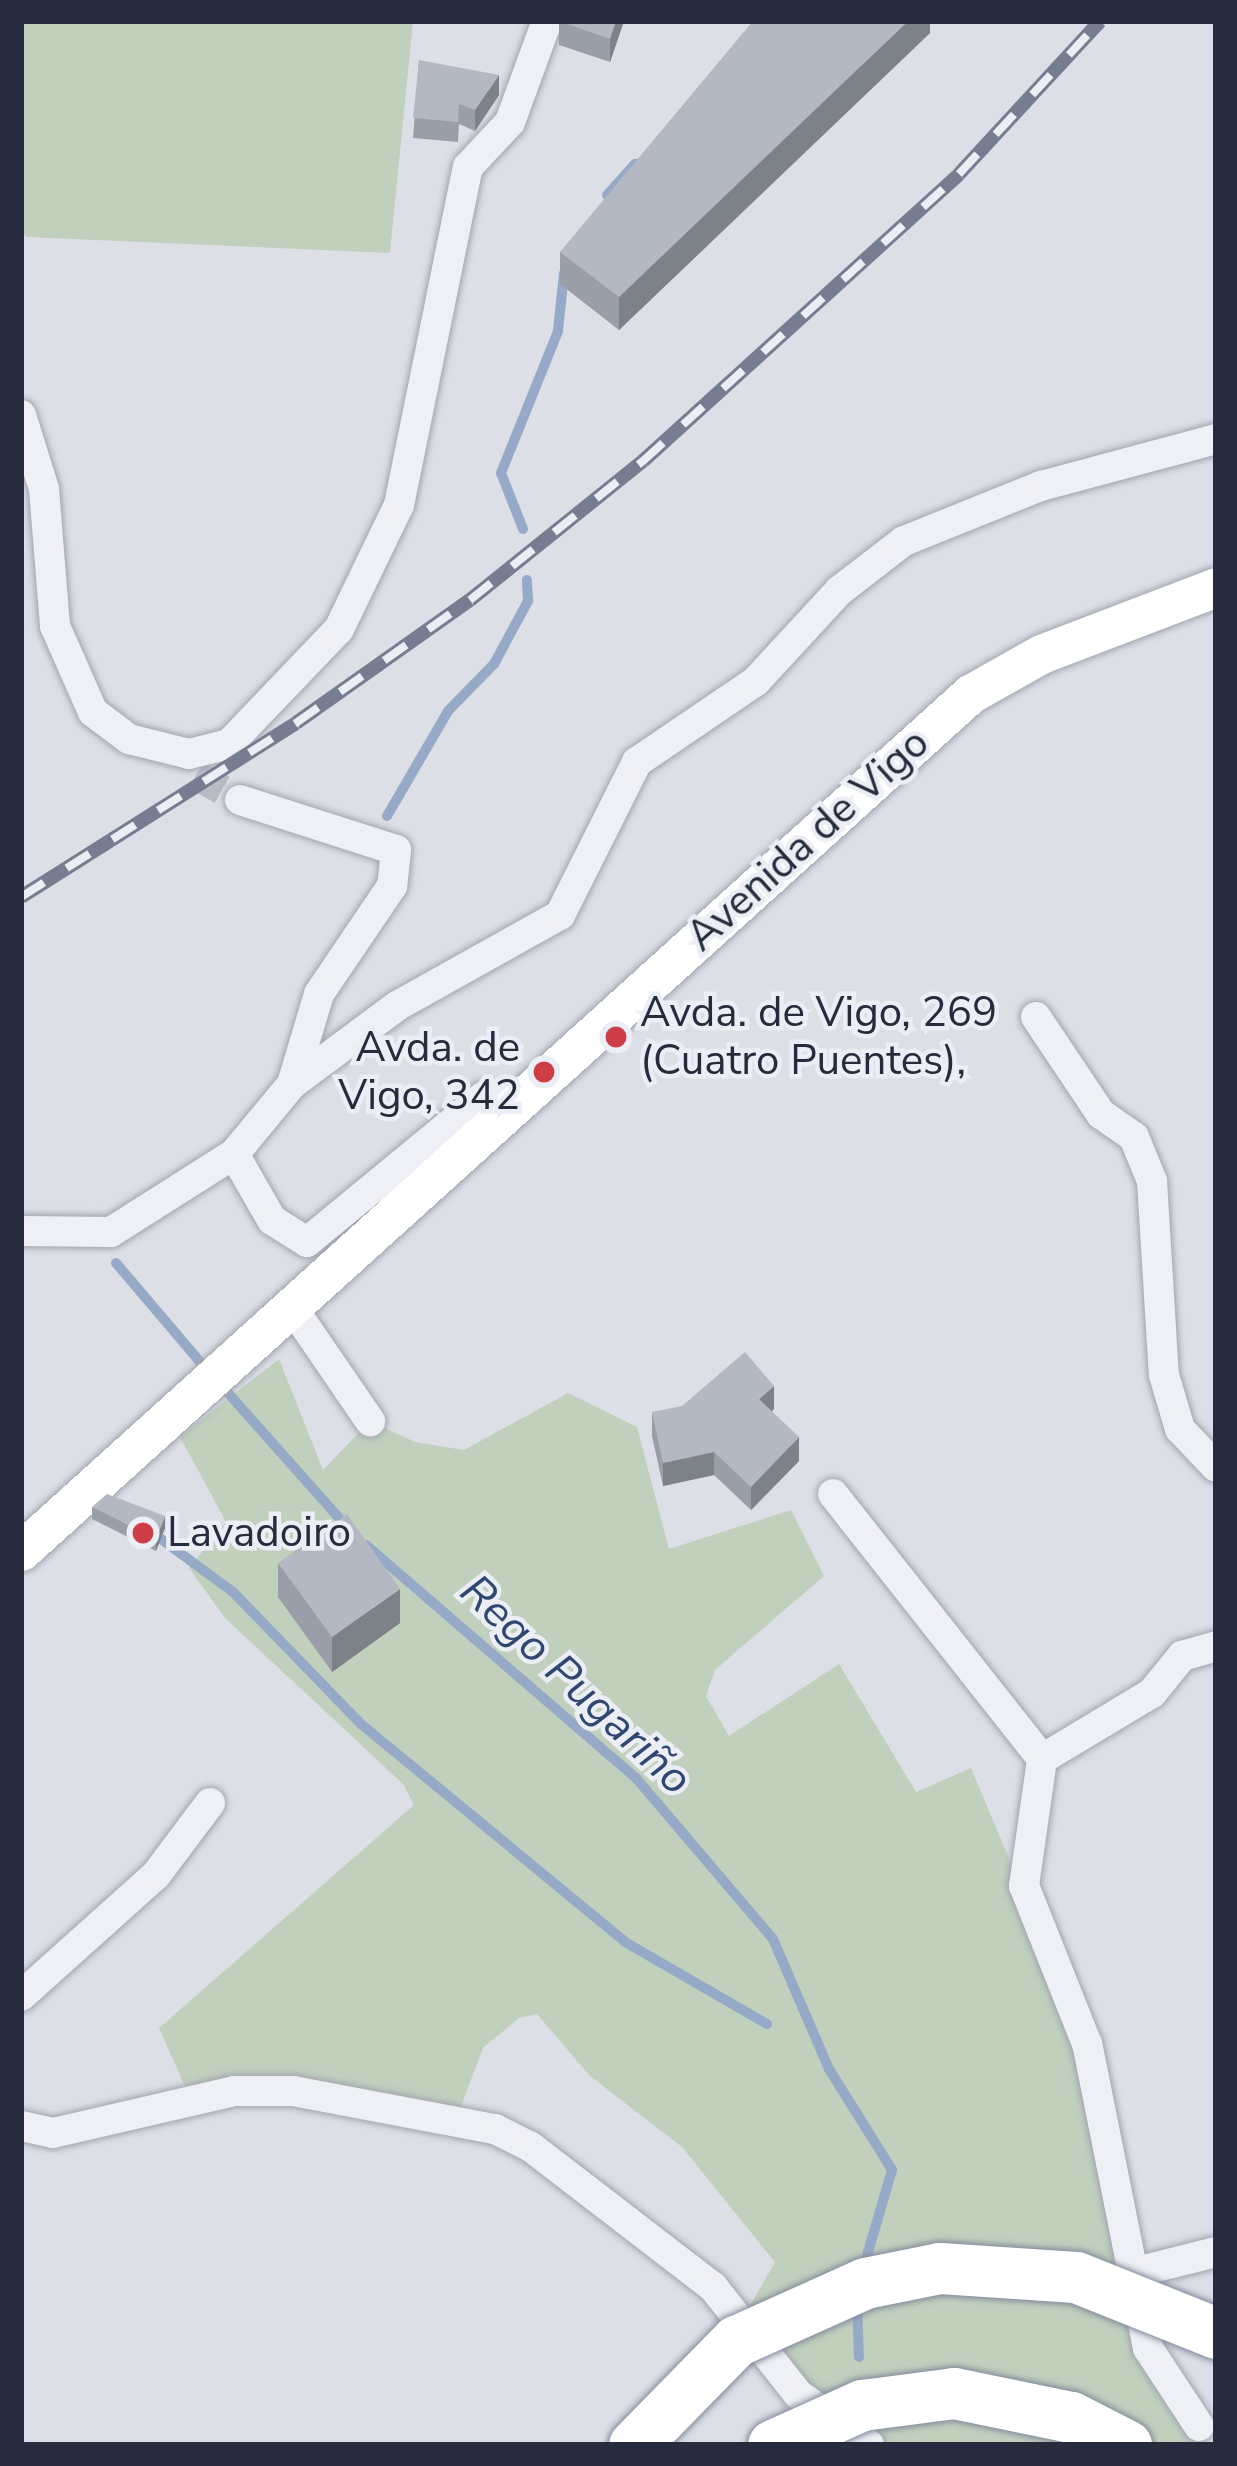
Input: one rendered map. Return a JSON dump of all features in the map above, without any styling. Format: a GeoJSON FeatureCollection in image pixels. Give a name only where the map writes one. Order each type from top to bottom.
{"type":"FeatureCollection","features":[{"type":"Feature","properties":{"kind":"highway"},"geometry":{"type":"LineString","coordinates":[[634,2445],[736,2341],[865,2283],[940,2268],[1076,2277],[1216,2333]]}},
{"type":"Feature","properties":{"kind":"highway"},"geometry":{"type":"LineString","coordinates":[[773,2445],[862,2404],[954,2393],[1071,2417],[1126,2445]]}},
{"type":"Feature","properties":{"kind":"main road","name":"Avenida de Vigo"},"geometry":{"type":"LineString","coordinates":[[21,1551],[286,1318],[970,694],[1041,654],[1216,586]]}},
{"type":"Feature","properties":{"kind":"street"},"geometry":{"type":"LineString","coordinates":[[129,739],[189,754],[229,744],[339,629],[399,505],[468,167],[510,122],[547,21]]}},
{"type":"Feature","properties":{"kind":"street"},"geometry":{"type":"LineString","coordinates":[[21,415],[44,489],[55,626],[93,712],[129,739],[196,775]]}},
{"type":"Feature","properties":{"kind":"street"},"geometry":{"type":"LineString","coordinates":[[21,1231],[111,1232],[235,1154],[292,1084],[397,1006],[560,915],[637,762],[756,682],[839,591],[904,541],[1041,486],[1216,439]]}},
{"type":"Feature","properties":{"kind":"street"},"geometry":{"type":"LineString","coordinates":[[240,800],[396,850],[392,886],[319,994],[292,1084]]}},
{"type":"Feature","properties":{"kind":"street"},"geometry":{"type":"LineString","coordinates":[[1036,1017],[1101,1114],[1134,1137],[1152,1181],[1164,1375],[1180,1429],[1216,1467]]}},
{"type":"Feature","properties":{"kind":"street"},"geometry":{"type":"LineString","coordinates":[[235,1154],[272,1220],[307,1242],[482,1097],[519,1104]]}},
{"type":"Feature","properties":{"kind":"street"},"geometry":{"type":"LineString","coordinates":[[286,1318],[370,1421]]}},
{"type":"Feature","properties":{"kind":"street"},"geometry":{"type":"LineString","coordinates":[[833,1494],[1042,1759],[1024,1886],[1087,2044],[1148,2348],[1196,2436]]}},
{"type":"Feature","properties":{"kind":"street"},"geometry":{"type":"LineString","coordinates":[[1042,1759],[1153,1694],[1182,1656],[1216,1646]]}},
{"type":"Feature","properties":{"kind":"street"},"geometry":{"type":"LineString","coordinates":[[21,1996],[157,1875],[210,1803]]}},
{"type":"Feature","properties":{"kind":"street"},"geometry":{"type":"LineString","coordinates":[[21,2126],[53,2133],[235,2091],[293,2091],[495,2129],[531,2147],[713,2287],[800,2395],[869,2445]]}},
{"type":"Feature","properties":{"kind":"street"},"geometry":{"type":"LineString","coordinates":[[1136,2272],[1216,2252]]}},
{"type":"Feature","properties":{"kind":"street"},"geometry":{"type":"LineString","coordinates":[[1196,2436],[1216,2396]]}},
{"type":"Feature","properties":{"kind":"green space"},"geometry":{"type":"Polygon","coordinates":[[[21,21],[413,21],[390,253],[27,237],[21,233],[21,21]]]}},
{"type":"Feature","properties":{"kind":"green space"},"geometry":{"type":"Polygon","coordinates":[[[279,1359],[323,1470],[370,1421],[415,1442],[464,1450],[568,1393],[637,1427],[669,1549],[791,1510],[824,1576],[715,1670],[706,1696],[729,1736],[839,1664],[916,1792],[971,1768],[1087,2044],[1148,2348],[1199,2426],[1193,2445],[869,2445],[741,2322],[775,2262],[682,2147],[590,2076],[537,2014],[519,2018],[483,2048],[455,2122],[293,2091],[191,2100],[159,2028],[414,1805],[403,1784],[225,1618],[189,1568],[226,1522],[180,1437],[279,1359]]]}},
{"type":"Feature","properties":{"kind":"building"},"geometry":{"type":"Polygon","coordinates":[[[559,21],[616,21],[610,39],[559,21]]]}},
{"type":"Feature","properties":{"kind":"building"},"geometry":{"type":"Polygon","coordinates":[[[753,21],[908,21],[619,297],[560,252],[753,21]]]}},
{"type":"Feature","properties":{"kind":"building"},"geometry":{"type":"Polygon","coordinates":[[[419,60],[499,75],[475,110],[459,104],[458,122],[413,118],[419,60]]]}},
{"type":"Feature","properties":{"kind":"building"},"geometry":{"type":"Polygon","coordinates":[[[745,1352],[774,1386],[759,1399],[799,1437],[751,1487],[714,1452],[663,1463],[652,1412],[682,1406],[745,1352]]]}},
{"type":"Feature","properties":{"kind":"building"},"geometry":{"type":"Polygon","coordinates":[[[107,1494],[165,1516],[156,1539],[92,1507],[107,1494]]]}},
{"type":"Feature","properties":{"kind":"building"},"geometry":{"type":"Polygon","coordinates":[[[347,1514],[400,1589],[332,1637],[278,1563],[347,1514]]]}},
{"type":"Feature","properties":{"kind":"waterway","name":"Rego Pugariño"},"geometry":{"type":"LineString","coordinates":[[607,195],[635,164]]}},
{"type":"Feature","properties":{"kind":"waterway","name":"Rego Pugariño"},"geometry":{"type":"LineString","coordinates":[[523,529],[501,473],[558,331],[564,273]]}},
{"type":"Feature","properties":{"kind":"waterway","name":"Rego Pugariño"},"geometry":{"type":"LineString","coordinates":[[387,816],[448,711],[494,664],[528,601],[527,580]]}},
{"type":"Feature","properties":{"kind":"waterway","name":"Rego Pugariño"},"geometry":{"type":"LineString","coordinates":[[116,1263],[208,1371]]}},
{"type":"Feature","properties":{"kind":"waterway","name":"Rego Pugariño"},"geometry":{"type":"LineString","coordinates":[[221,1385],[348,1528]]}},
{"type":"Feature","properties":{"kind":"waterway"},"geometry":{"type":"LineString","coordinates":[[161,1539],[233,1592],[361,1724],[625,1942],[767,2024]]}},
{"type":"Feature","properties":{"kind":"waterway","name":"Rego Pugariño"},"geometry":{"type":"LineString","coordinates":[[366,1545],[636,1778],[773,1939],[829,2069],[892,2170],[864,2266]]}},
{"type":"Feature","properties":{"kind":"waterway","name":"Rego Pugariño"},"geometry":{"type":"LineString","coordinates":[[857,2301],[859,2357]]}},
{"type":"Feature","properties":{"kind":"tunnel"},"geometry":{"type":"LineString","coordinates":[[196,775],[240,800]]}},
{"type":"Feature","properties":{"kind":"railway"},"geometry":{"type":"LineString","coordinates":[[21,897],[296,723],[470,600],[643,461],[959,174],[1100,21]]}},
{"type":"Feature","properties":{"kind":"place","name":"Avda. de Vigo, 269 (Cuatro Puentes),"},"geometry":{"type":"Point","coordinates":[616,1037]}},
{"type":"Feature","properties":{"kind":"place","name":"Avda. de Vigo, 342"},"geometry":{"type":"Point","coordinates":[544,1072]}},
{"type":"Feature","properties":{"kind":"place","name":"Lavadoiro"},"geometry":{"type":"Point","coordinates":[143,1533]}}]}
